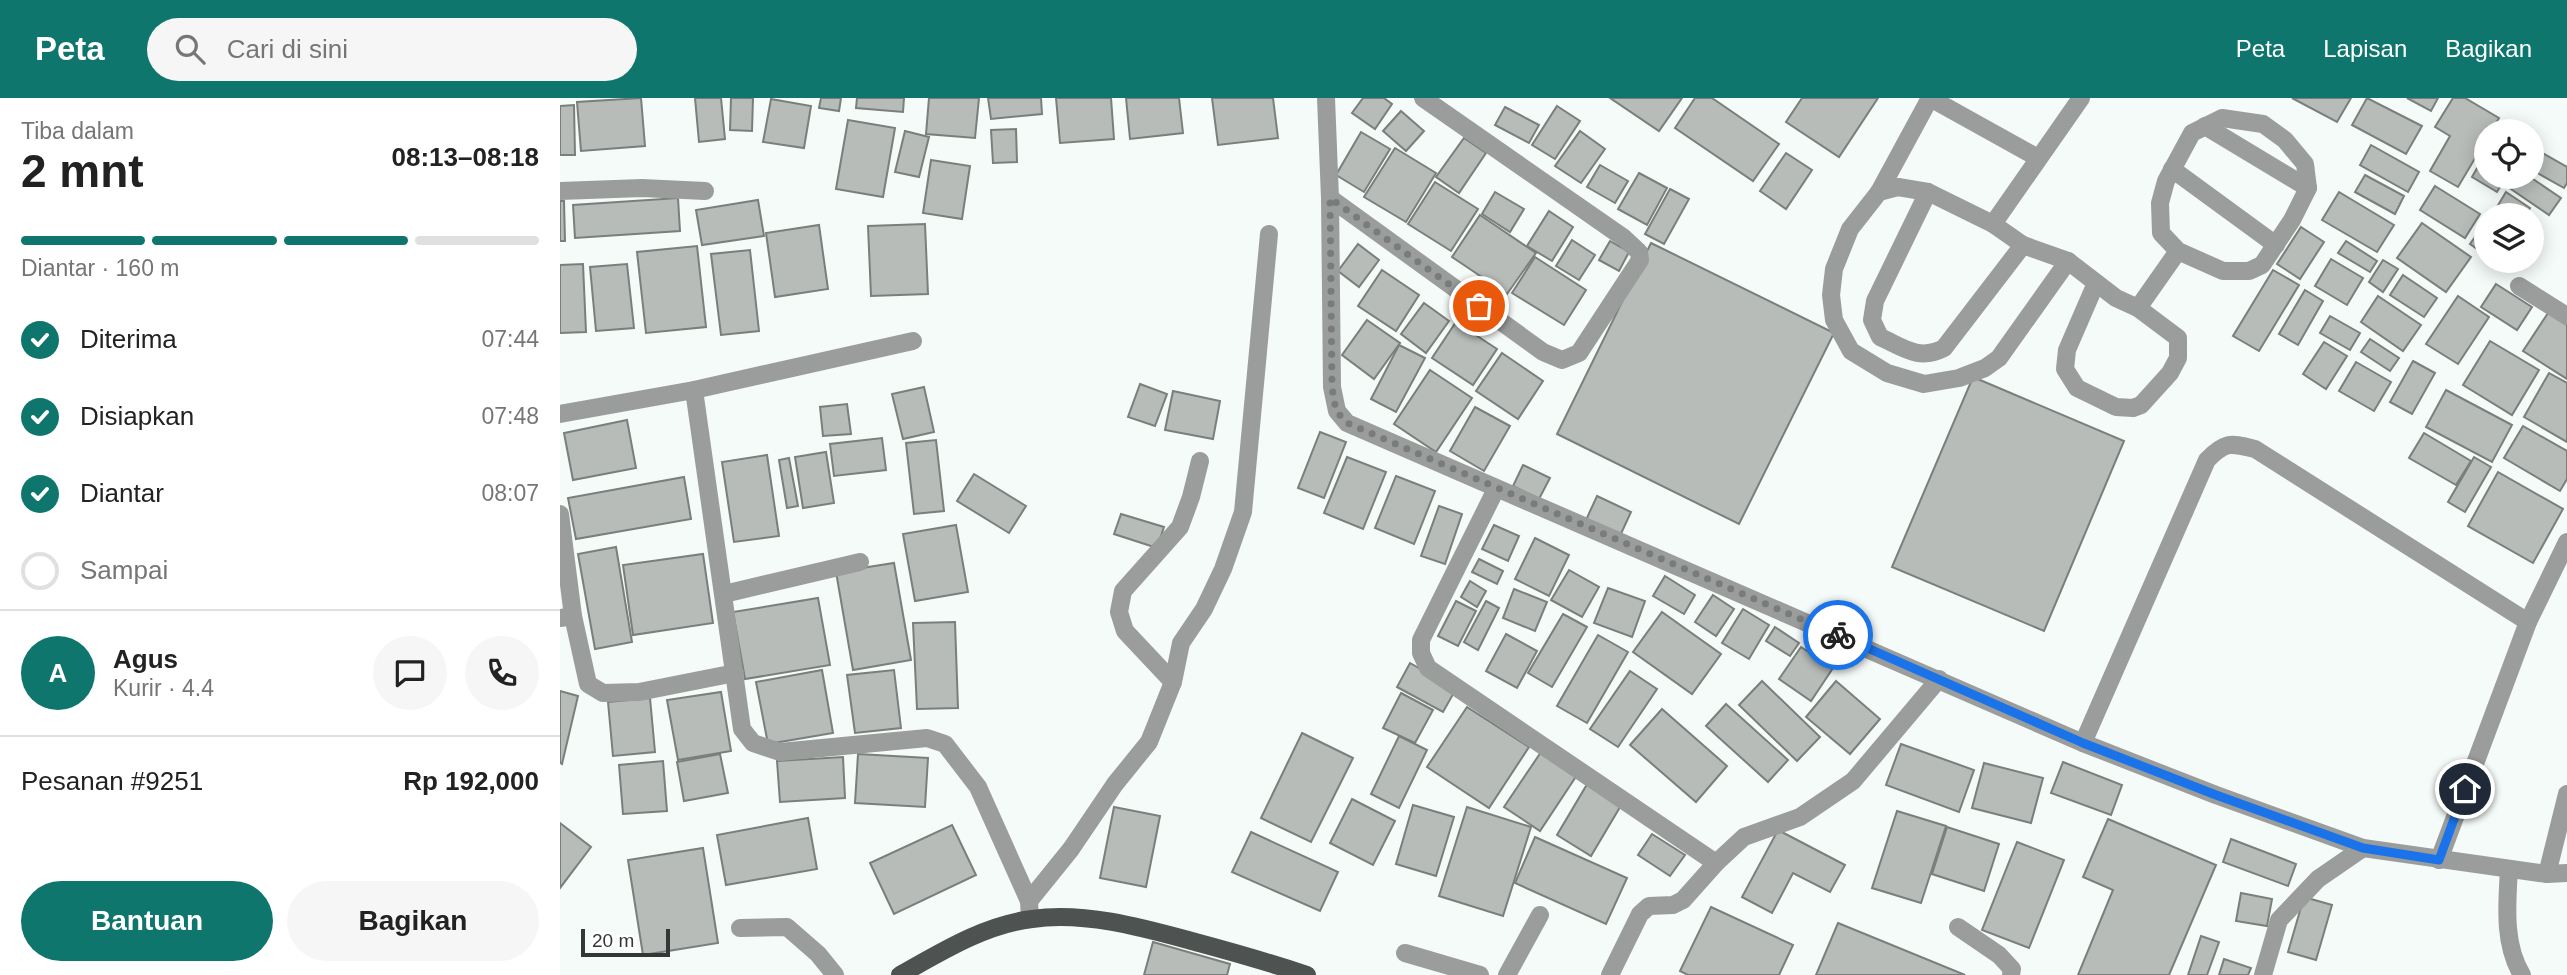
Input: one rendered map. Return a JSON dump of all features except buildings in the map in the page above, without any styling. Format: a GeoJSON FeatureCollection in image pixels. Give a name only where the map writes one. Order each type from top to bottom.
{"type":"FeatureCollection","features":[{"type":"Feature","properties":{"kind":"main road"},"geometry":{"type":"LineString","coordinates":[[900,975],[954,945],[1029,910],[1065,918],[1122,925],[1179,938],[1307,975]]}},
{"type":"Feature","properties":{"kind":"street"},"geometry":{"type":"LineString","coordinates":[[1326,98],[1332,387],[1336,411],[1347,423],[1939,678],[2083,743],[2216,795],[2363,848],[2547,874],[2567,873]]}},
{"type":"Feature","properties":{"kind":"street"},"geometry":{"type":"LineString","coordinates":[[1330,198],[1543,352],[1562,360],[1579,353],[1640,260],[1639,252],[1624,238],[1423,98]]}},
{"type":"Feature","properties":{"kind":"street"},"geometry":{"type":"LineString","coordinates":[[2038,158],[1930,98],[1879,192],[1850,229],[1834,269],[1831,295],[1835,320],[1851,351],[1887,373],[1924,384],[1959,378],[1985,368],[1999,358],[2068,261]]}},
{"type":"Feature","properties":{"kind":"street"},"geometry":{"type":"LineString","coordinates":[[1993,223],[2081,98]]}},
{"type":"Feature","properties":{"kind":"street"},"geometry":{"type":"LineString","coordinates":[[2222,118],[2263,124],[2285,141],[2305,164],[2308,188],[2292,220],[2263,265],[2249,271],[2223,271],[2178,251],[2161,233],[2160,203],[2172,169],[2192,133],[2222,118]]}},
{"type":"Feature","properties":{"kind":"street"},"geometry":{"type":"LineString","coordinates":[[2205,126],[2308,188]]}},
{"type":"Feature","properties":{"kind":"street"},"geometry":{"type":"LineString","coordinates":[[2172,169],[2276,245]]}},
{"type":"Feature","properties":{"kind":"street"},"geometry":{"type":"LineString","coordinates":[[1879,192],[1898,187],[1928,192],[1993,223],[2023,245],[2068,261],[2116,298],[2138,308],[2178,338],[2178,358],[2170,373],[2141,405],[2133,408],[2116,407],[2077,388],[2065,369],[2067,350],[2096,283]]}},
{"type":"Feature","properties":{"kind":"street"},"geometry":{"type":"LineString","coordinates":[[560,191],[642,188],[705,191]]}},
{"type":"Feature","properties":{"kind":"street"},"geometry":{"type":"LineString","coordinates":[[1928,192],[1875,301],[1872,320],[1880,337],[1918,354],[1931,355],[1944,348],[2023,245]]}},
{"type":"Feature","properties":{"kind":"street"},"geometry":{"type":"LineString","coordinates":[[1029,910],[1115,784],[1149,742],[1173,682],[1181,643],[1204,609],[1223,569],[1243,512],[1269,234]]}},
{"type":"Feature","properties":{"kind":"street"},"geometry":{"type":"LineString","coordinates":[[2138,308],[2178,251]]}},
{"type":"Feature","properties":{"kind":"street"},"geometry":{"type":"LineString","coordinates":[[2519,286],[2567,316]]}},
{"type":"Feature","properties":{"kind":"street"},"geometry":{"type":"LineString","coordinates":[[560,414],[694,390],[913,341]]}},
{"type":"Feature","properties":{"kind":"street"},"geometry":{"type":"LineString","coordinates":[[694,390],[741,729],[753,743],[780,752],[927,738],[945,744],[978,787],[1029,910]]}},
{"type":"Feature","properties":{"kind":"street"},"geometry":{"type":"LineString","coordinates":[[2083,743],[2207,460],[2219,447],[2230,443],[2255,449],[2528,622]]}},
{"type":"Feature","properties":{"kind":"street"},"geometry":{"type":"LineString","coordinates":[[1173,682],[1125,631],[1119,612],[1123,591],[1180,527],[1200,461]]}},
{"type":"Feature","properties":{"kind":"street"},"geometry":{"type":"LineString","coordinates":[[1496,489],[1421,640],[1421,653],[1427,668],[1716,863]]}},
{"type":"Feature","properties":{"kind":"street"},"geometry":{"type":"LineString","coordinates":[[560,514],[567,617],[588,684],[603,693],[639,692],[735,673]]}},
{"type":"Feature","properties":{"kind":"street"},"geometry":{"type":"LineString","coordinates":[[2439,860],[2528,622],[2567,542]]}},
{"type":"Feature","properties":{"kind":"street"},"geometry":{"type":"LineString","coordinates":[[724,594],[860,562]]}},
{"type":"Feature","properties":{"kind":"street"},"geometry":{"type":"LineString","coordinates":[[1610,975],[1640,914],[1649,906],[1673,905],[1683,900],[1744,837],[1800,817],[1853,782],[1939,678]]}},
{"type":"Feature","properties":{"kind":"street"},"geometry":{"type":"LineString","coordinates":[[2547,874],[2567,794]]}},
{"type":"Feature","properties":{"kind":"street"},"geometry":{"type":"LineString","coordinates":[[2263,975],[2279,919],[2318,879],[2363,848]]}},
{"type":"Feature","properties":{"kind":"street"},"geometry":{"type":"LineString","coordinates":[[2509,869],[2507,924],[2516,965],[2522,975]]}},
{"type":"Feature","properties":{"kind":"street"},"geometry":{"type":"LineString","coordinates":[[1507,975],[1540,915]]}},
{"type":"Feature","properties":{"kind":"street"},"geometry":{"type":"LineString","coordinates":[[740,928],[787,927],[818,954],[835,975]]}},
{"type":"Feature","properties":{"kind":"street"},"geometry":{"type":"LineString","coordinates":[[1958,928],[1999,955],[2012,970],[2011,975]]}},
{"type":"Feature","properties":{"kind":"street"},"geometry":{"type":"LineString","coordinates":[[1405,953],[1480,975]]}},
{"type":"Feature","properties":{"kind":"way so far"},"geometry":{"type":"LineString","coordinates":[[1479,306],[1330,198],[1332,387],[1336,411],[1347,423],[1838,635]]}},
{"type":"Feature","properties":{"kind":"route"},"geometry":{"type":"LineString","coordinates":[[1838,635],[2083,743],[2363,848],[2439,860],[2465,789]]}}]}
